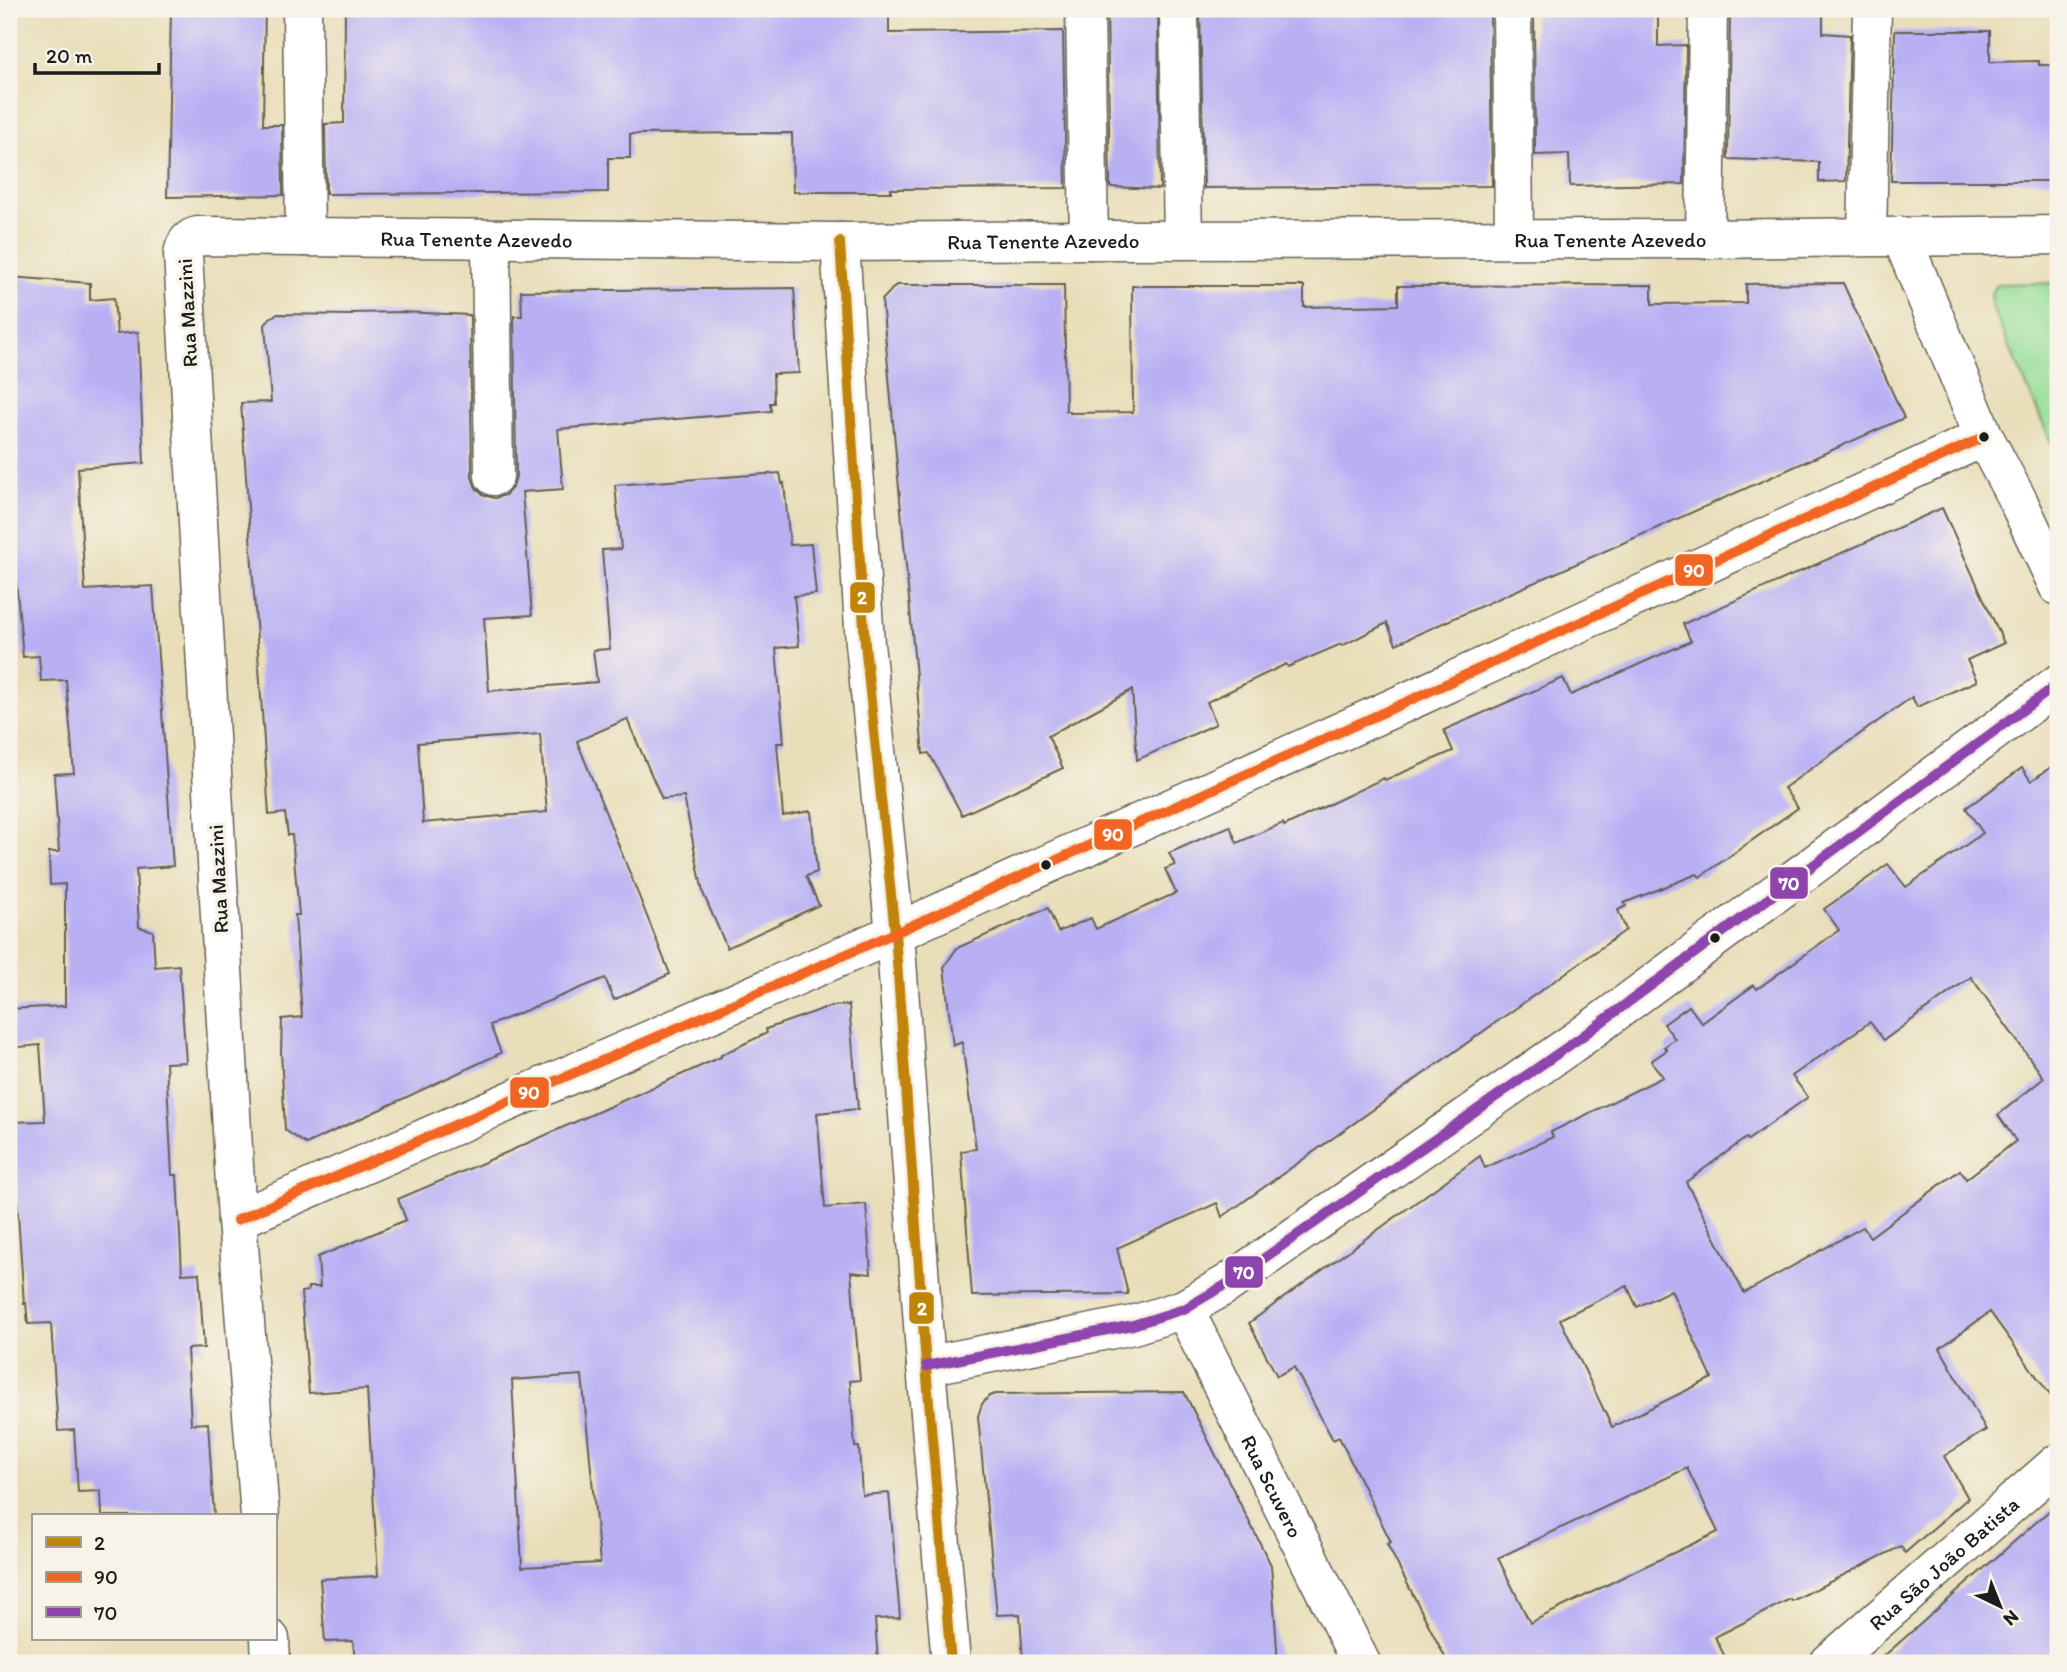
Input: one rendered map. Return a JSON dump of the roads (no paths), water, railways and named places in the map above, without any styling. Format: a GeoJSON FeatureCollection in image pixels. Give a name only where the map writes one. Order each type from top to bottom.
{"type":"FeatureCollection","features":[{"type":"Feature","properties":{"kind":"street"},"geometry":{"type":"LineString","coordinates":[[302,9],[305,237]]}},
{"type":"Feature","properties":{"kind":"street"},"geometry":{"type":"LineString","coordinates":[[1085,9],[1089,240]]}},
{"type":"Feature","properties":{"kind":"street"},"geometry":{"type":"LineString","coordinates":[[1512,9],[1514,239]]}},
{"type":"Feature","properties":{"kind":"street"},"geometry":{"type":"LineString","coordinates":[[1705,239],[1708,9]]}},
{"type":"Feature","properties":{"kind":"street"},"geometry":{"type":"LineString","coordinates":[[1872,9],[1884,236],[2058,586]]}},
{"type":"Feature","properties":{"kind":"street"},"geometry":{"type":"LineString","coordinates":[[1179,14],[1183,240]]}},
{"type":"Feature","properties":{"kind":"street","name":"Rua Tenente Azevedo"},"geometry":{"type":"LineString","coordinates":[[187,242],[198,236],[840,242],[2058,235]]}},
{"type":"Feature","properties":{"kind":"street"},"geometry":{"type":"LineString","coordinates":[[491,240],[494,476]]}},
{"type":"Feature","properties":{"kind":"street","name":"Rua Mazzini"},"geometry":{"type":"LineString","coordinates":[[187,242],[183,254],[237,1220],[260,1514]]}},
{"type":"Feature","properties":{"kind":"street"},"geometry":{"type":"LineString","coordinates":[[840,242],[865,645],[895,933],[926,1366],[951,1663]]}},
{"type":"Feature","properties":{"kind":"street"},"geometry":{"type":"LineString","coordinates":[[237,1220],[895,933],[1984,437]]}},
{"type":"Feature","properties":{"kind":"street"},"geometry":{"type":"LineString","coordinates":[[926,1366],[1133,1325],[1184,1309],[1227,1284],[1580,1038],[2058,684]]}},
{"type":"Feature","properties":{"kind":"street","name":"Rua Scuvero"},"geometry":{"type":"LineString","coordinates":[[1184,1309],[1361,1663]]}},
{"type":"Feature","properties":{"kind":"street","name":"Rua São João Batista"},"geometry":{"type":"LineString","coordinates":[[1829,1663],[2058,1463]]}},
{"type":"Feature","properties":{"kind":"street"},"geometry":{"type":"LineString","coordinates":[[270,1640],[271,1663]]}}]}
